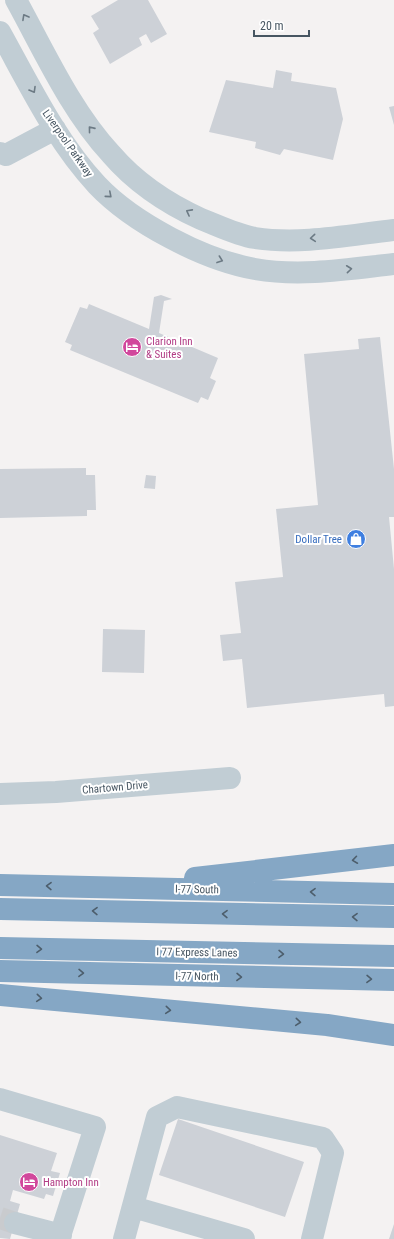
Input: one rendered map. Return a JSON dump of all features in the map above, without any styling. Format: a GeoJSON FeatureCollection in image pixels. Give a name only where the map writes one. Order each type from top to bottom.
{"type":"FeatureCollection","features":[{"type":"Feature","properties":{"kind":"highway"},"geometry":{"type":"LineString","coordinates":[[102,887],[394,855]]}},
{"type":"Feature","properties":{"kind":"highway","name":"I-77 South"},"geometry":{"type":"LineString","coordinates":[[0,885],[394,894]]}},
{"type":"Feature","properties":{"kind":"highway"},"geometry":{"type":"LineString","coordinates":[[0,909],[394,917]]}},
{"type":"Feature","properties":{"kind":"highway","name":"I 77 Express Lanes"},"geometry":{"type":"LineString","coordinates":[[0,948],[394,956]]}},
{"type":"Feature","properties":{"kind":"highway","name":"I-77 North"},"geometry":{"type":"LineString","coordinates":[[0,972],[394,980]]}},
{"type":"Feature","properties":{"kind":"highway"},"geometry":{"type":"LineString","coordinates":[[0,995],[327,1025],[394,1035]]}},
{"type":"Feature","properties":{"kind":"street"},"geometry":{"type":"LineString","coordinates":[[0,6],[10,0]]}},
{"type":"Feature","properties":{"kind":"street"},"geometry":{"type":"LineString","coordinates":[[16,0],[83,119],[110,154],[147,187],[171,203],[214,224],[254,238],[294,240],[394,230]]}},
{"type":"Feature","properties":{"kind":"street","name":"Liverpool Parkway"},"geometry":{"type":"LineString","coordinates":[[0,32],[56,129],[98,185],[118,202],[158,231],[223,261],[256,269],[317,272],[394,264]]}},
{"type":"Feature","properties":{"kind":"street"},"geometry":{"type":"LineString","coordinates":[[0,58],[22,71]]}},
{"type":"Feature","properties":{"kind":"street"},"geometry":{"type":"LineString","coordinates":[[0,153],[6,155],[56,129]]}},
{"type":"Feature","properties":{"kind":"street","name":"Chartown Drive"},"geometry":{"type":"LineString","coordinates":[[0,794],[56,792],[230,778]]}},
{"type":"Feature","properties":{"kind":"street"},"geometry":{"type":"LineString","coordinates":[[0,1099],[95,1127],[60,1237],[14,1223]]}},
{"type":"Feature","properties":{"kind":"street"},"geometry":{"type":"LineString","coordinates":[[124,1239],[158,1117],[177,1107],[323,1138],[333,1153],[312,1239]]}},
{"type":"Feature","properties":{"kind":"street"},"geometry":{"type":"LineString","coordinates":[[133,1207],[244,1239]]}},
{"type":"Feature","properties":{"kind":"building"},"geometry":{"type":"Polygon","coordinates":[[[118,0],[148,0],[167,34],[151,43],[146,34],[139,38],[142,45],[110,64],[93,33],[99,29],[91,16],[118,0]]]}},
{"type":"Feature","properties":{"kind":"building"},"geometry":{"type":"Polygon","coordinates":[[[276,70],[292,73],[291,81],[336,88],[343,119],[333,160],[284,149],[280,155],[255,148],[256,142],[209,132],[226,80],[273,88],[276,70]]]}},
{"type":"Feature","properties":{"kind":"building"},"geometry":{"type":"Polygon","coordinates":[[[394,106],[394,125],[389,107],[394,106]]]}},
{"type":"Feature","properties":{"kind":"building","name":"Clarion Inn & Suites"},"geometry":{"type":"Polygon","coordinates":[[[161,295],[172,299],[164,301],[159,333],[218,358],[210,378],[216,381],[208,400],[201,397],[198,403],[70,350],[72,345],[65,342],[80,307],[87,309],[89,304],[149,329],[154,297],[161,295]]]}},
{"type":"Feature","properties":{"kind":"building"},"geometry":{"type":"Polygon","coordinates":[[[380,337],[394,469],[394,517],[389,517],[394,569],[394,706],[385,707],[384,694],[247,708],[242,659],[223,661],[220,635],[241,633],[235,582],[283,577],[276,509],[318,505],[304,354],[359,349],[358,339],[380,337]]]}},
{"type":"Feature","properties":{"kind":"building"},"geometry":{"type":"Polygon","coordinates":[[[86,468],[86,475],[95,475],[96,510],[87,510],[87,516],[0,518],[0,469],[86,468]]]}},
{"type":"Feature","properties":{"kind":"building"},"geometry":{"type":"Polygon","coordinates":[[[146,475],[156,476],[155,489],[144,488],[146,475]]]}},
{"type":"Feature","properties":{"kind":"building"},"geometry":{"type":"Polygon","coordinates":[[[103,629],[145,630],[144,673],[102,672],[103,629]]]}},
{"type":"Feature","properties":{"kind":"building"},"geometry":{"type":"Polygon","coordinates":[[[178,1119],[304,1162],[285,1217],[159,1175],[178,1119]]]}},
{"type":"Feature","properties":{"kind":"building","name":"Hampton Inn"},"geometry":{"type":"Polygon","coordinates":[[[0,1135],[57,1153],[51,1171],[60,1173],[53,1196],[46,1194],[44,1199],[13,1190],[10,1201],[20,1204],[10,1239],[0,1238],[0,1135]]]}},
{"type":"Feature","properties":{"kind":"building"},"geometry":{"type":"Polygon","coordinates":[[[394,1224],[394,1239],[389,1239],[394,1224]]]}},
{"type":"Feature","properties":{"kind":"tunnel"},"geometry":{"type":"LineString","coordinates":[[0,1218],[15,1223]]}},
{"type":"Feature","properties":{"kind":"place","name":"Clarion Inn & Suites"},"geometry":{"type":"Point","coordinates":[132,347]}},
{"type":"Feature","properties":{"kind":"place","name":"Dollar Tree"},"geometry":{"type":"Point","coordinates":[356,539]}},
{"type":"Feature","properties":{"kind":"place","name":"Hampton Inn"},"geometry":{"type":"Point","coordinates":[29,1182]}}]}
